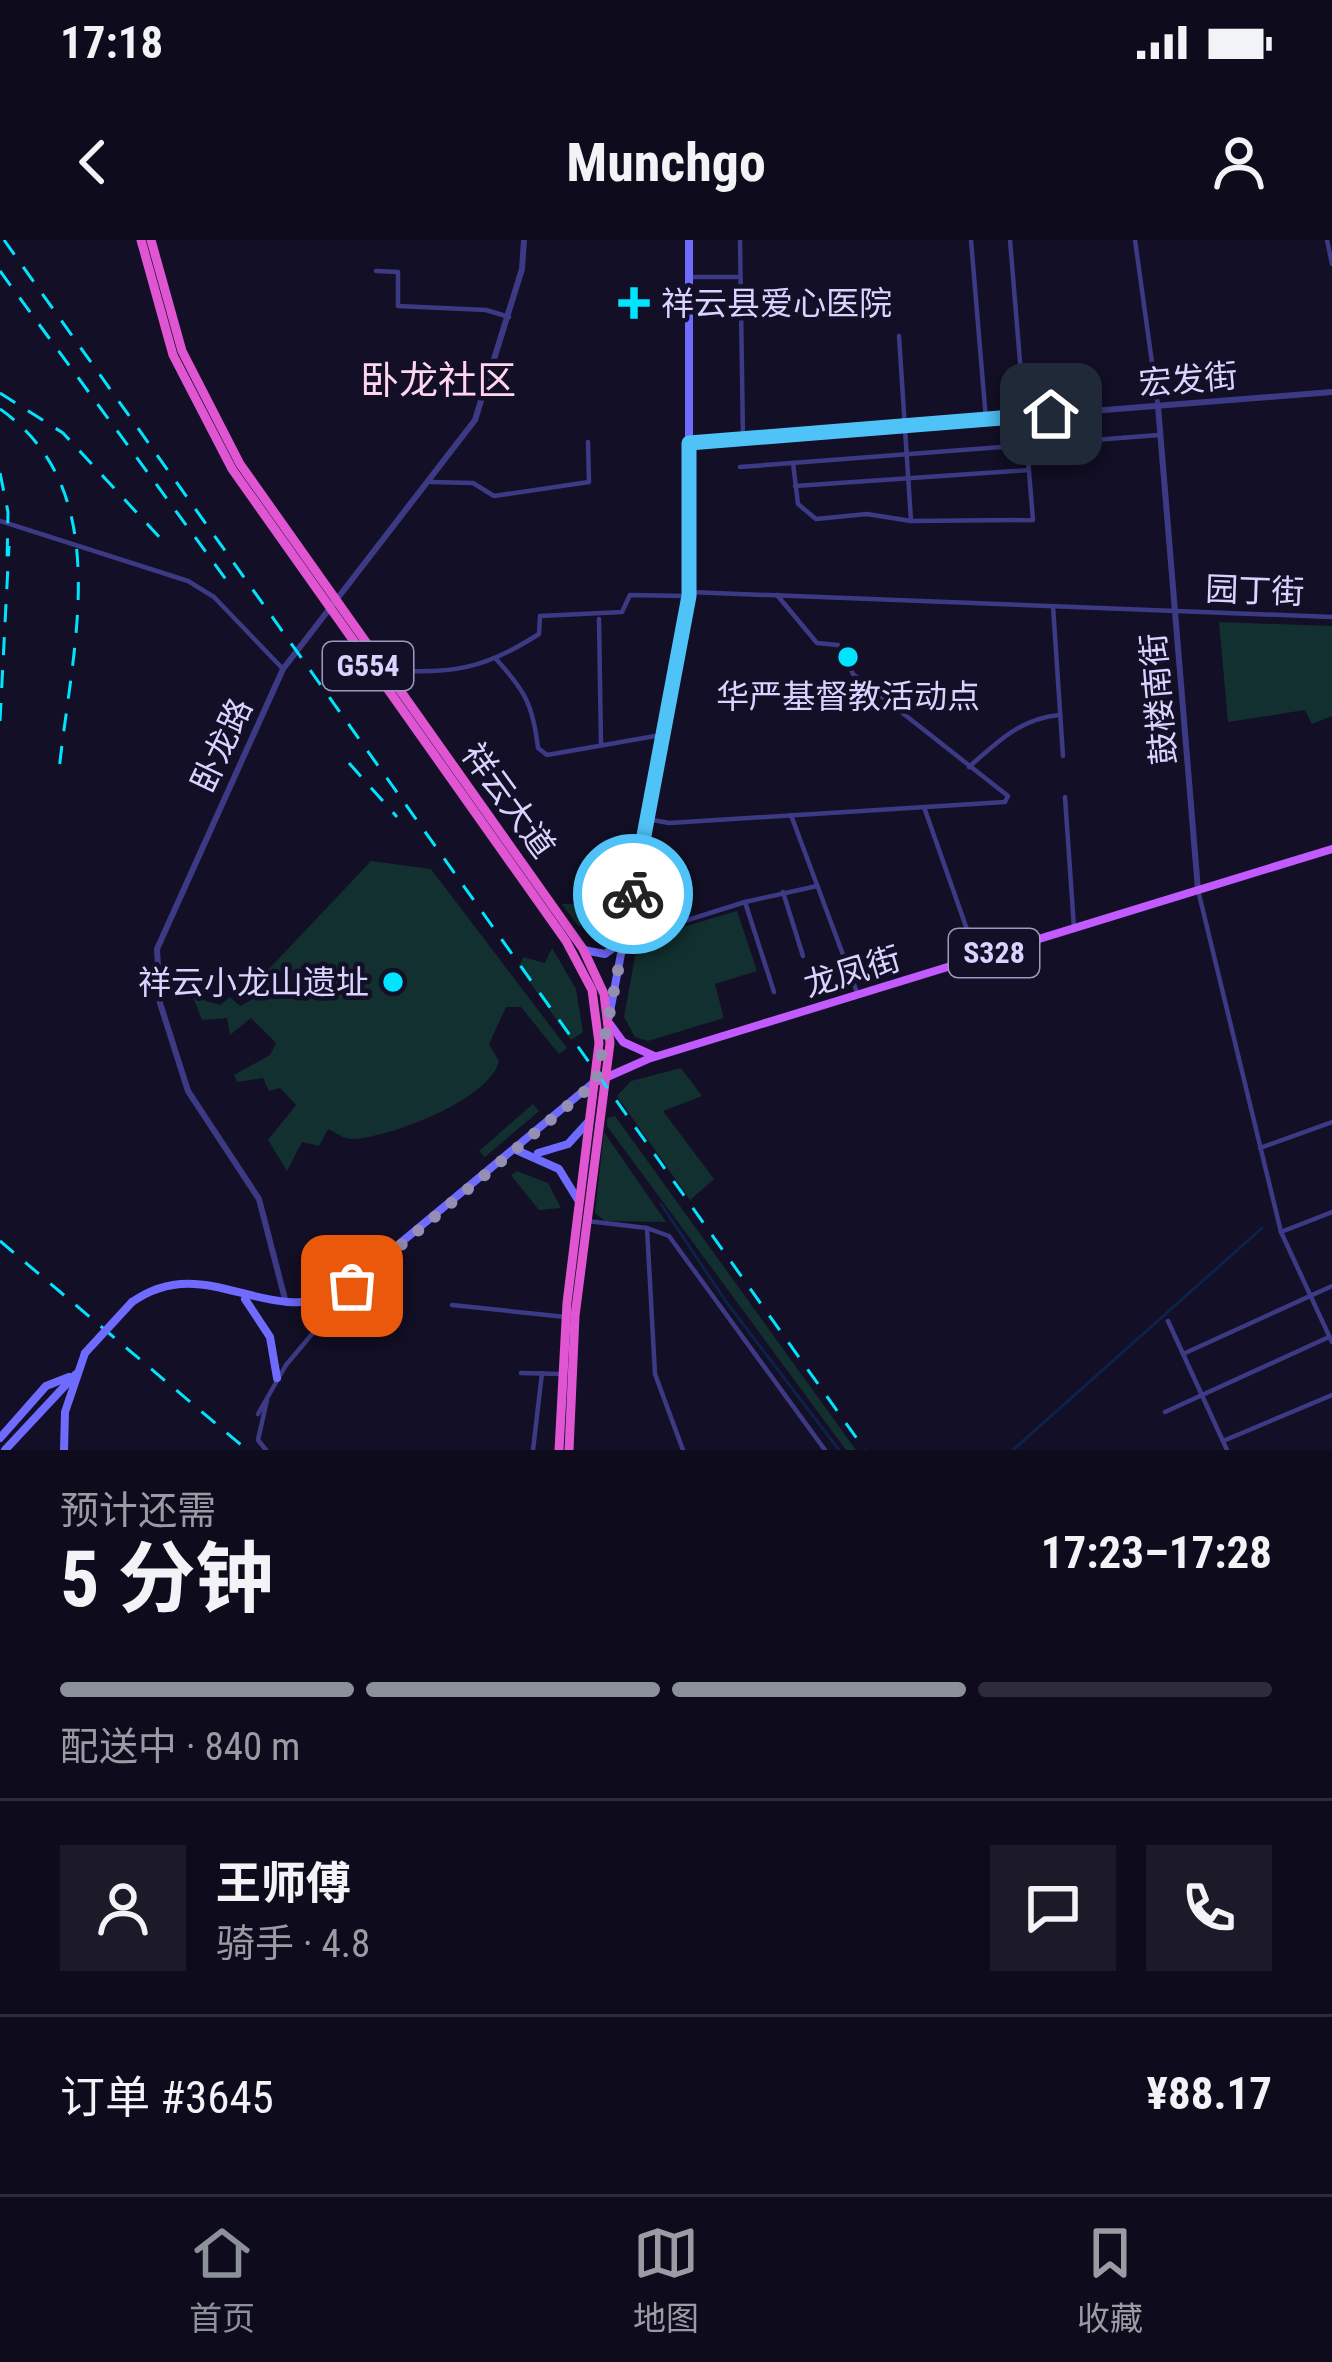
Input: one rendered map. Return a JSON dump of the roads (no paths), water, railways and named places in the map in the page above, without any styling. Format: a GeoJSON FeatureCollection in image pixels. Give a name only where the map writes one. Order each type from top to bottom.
{"type":"FeatureCollection","features":[{"type":"Feature","properties":{"kind":"highway","name":"祥云大道"},"geometry":{"type":"LineString","coordinates":[[141,240],[167,339],[198,409],[245,490],[332,607],[582,968],[599,1025],[601,1079],[590,1120],[566,1317],[559,1450]]}},
{"type":"Feature","properties":{"kind":"highway","name":"祥云大道"},"geometry":{"type":"LineString","coordinates":[[151,240],[171,320],[206,404],[262,498],[332,607],[383,670],[598,976],[609,1019],[568,1450]]}},
{"type":"Feature","properties":{"kind":"main road"},"geometry":{"type":"LineString","coordinates":[[656,1056],[621,1040],[609,1019],[689,594],[689,240]]}},
{"type":"Feature","properties":{"kind":"main road","name":"龙凤街"},"geometry":{"type":"LineString","coordinates":[[601,1079],[656,1056],[1332,849]]}},
{"type":"Feature","properties":{"kind":"main road"},"geometry":{"type":"LineString","coordinates":[[583,949],[605,954],[624,940]]}},
{"type":"Feature","properties":{"kind":"main road"},"geometry":{"type":"LineString","coordinates":[[64,1450],[65,1412],[76,1374],[86,1353],[132,1302],[174,1282],[286,1303],[325,1299],[352,1286],[601,1079]]}},
{"type":"Feature","properties":{"kind":"main road"},"geometry":{"type":"LineString","coordinates":[[532,1154],[568,1144],[590,1120]]}},
{"type":"Feature","properties":{"kind":"main road"},"geometry":{"type":"LineString","coordinates":[[513,1149],[563,1172],[579,1204]]}},
{"type":"Feature","properties":{"kind":"main road"},"geometry":{"type":"LineString","coordinates":[[228,1289],[261,1316],[275,1353],[277,1378]]}},
{"type":"Feature","properties":{"kind":"main road"},"geometry":{"type":"LineString","coordinates":[[0,1438],[46,1387],[76,1374]]}},
{"type":"Feature","properties":{"kind":"main road"},"geometry":{"type":"LineString","coordinates":[[5,1450],[76,1374]]}},
{"type":"Feature","properties":{"kind":"street","name":"卧龙路"},"geometry":{"type":"LineString","coordinates":[[286,1303],[257,1194],[188,1091],[155,968],[170,911],[283,669],[431,482],[481,409],[522,269],[524,240]]}},
{"type":"Feature","properties":{"kind":"street"},"geometry":{"type":"LineString","coordinates":[[740,240],[743,439]]}},
{"type":"Feature","properties":{"kind":"street"},"geometry":{"type":"LineString","coordinates":[[971,240],[986,419]]}},
{"type":"Feature","properties":{"kind":"street"},"geometry":{"type":"LineString","coordinates":[[793,463],[800,508],[816,519],[867,514],[911,521],[1033,520],[1010,240]]}},
{"type":"Feature","properties":{"kind":"street","name":"鼓楼南街"},"geometry":{"type":"LineString","coordinates":[[1135,240],[1161,435],[1198,890],[1281,1232],[1331,1338]]}},
{"type":"Feature","properties":{"kind":"street"},"geometry":{"type":"LineString","coordinates":[[1327,240],[1332,264]]}},
{"type":"Feature","properties":{"kind":"street"},"geometry":{"type":"LineString","coordinates":[[376,272],[398,272],[398,306],[486,310],[508,317]]}},
{"type":"Feature","properties":{"kind":"street"},"geometry":{"type":"LineString","coordinates":[[689,277],[740,277]]}},
{"type":"Feature","properties":{"kind":"street"},"geometry":{"type":"LineString","coordinates":[[899,336],[911,521]]}},
{"type":"Feature","properties":{"kind":"street","name":"宏发街"},"geometry":{"type":"LineString","coordinates":[[689,443],[1332,392]]}},
{"type":"Feature","properties":{"kind":"street"},"geometry":{"type":"LineString","coordinates":[[740,467],[1161,435]]}},
{"type":"Feature","properties":{"kind":"street"},"geometry":{"type":"LineString","coordinates":[[431,482],[472,483],[494,496],[589,482],[588,442]]}},
{"type":"Feature","properties":{"kind":"street"},"geometry":{"type":"LineString","coordinates":[[795,486],[1029,470]]}},
{"type":"Feature","properties":{"kind":"street"},"geometry":{"type":"LineString","coordinates":[[0,521],[70,540],[200,587],[283,669]]}},
{"type":"Feature","properties":{"kind":"street","name":"园丁街"},"geometry":{"type":"LineString","coordinates":[[599,617],[622,612],[630,595],[689,594],[1332,617]]}},
{"type":"Feature","properties":{"kind":"street"},"geometry":{"type":"LineString","coordinates":[[647,819],[668,823],[1005,802],[1007,796],[853,674],[838,645],[817,643],[777,595]]}},
{"type":"Feature","properties":{"kind":"street"},"geometry":{"type":"LineString","coordinates":[[1053,606],[1063,756]]}},
{"type":"Feature","properties":{"kind":"street"},"geometry":{"type":"LineString","coordinates":[[383,670],[439,672],[497,660],[539,634],[540,616],[599,617],[601,745]]}},
{"type":"Feature","properties":{"kind":"street"},"geometry":{"type":"LineString","coordinates":[[497,660],[536,715],[541,752],[663,735]]}},
{"type":"Feature","properties":{"kind":"street"},"geometry":{"type":"LineString","coordinates":[[969,767],[1009,732],[1030,720],[1060,715]]}},
{"type":"Feature","properties":{"kind":"street"},"geometry":{"type":"LineString","coordinates":[[1065,797],[1074,928]]}},
{"type":"Feature","properties":{"kind":"street"},"geometry":{"type":"LineString","coordinates":[[924,807],[977,958]]}},
{"type":"Feature","properties":{"kind":"street"},"geometry":{"type":"LineString","coordinates":[[790,815],[857,994]]}},
{"type":"Feature","properties":{"kind":"street"},"geometry":{"type":"LineString","coordinates":[[624,940],[746,902],[817,886]]}},
{"type":"Feature","properties":{"kind":"street"},"geometry":{"type":"LineString","coordinates":[[783,892],[803,956]]}},
{"type":"Feature","properties":{"kind":"street"},"geometry":{"type":"LineString","coordinates":[[746,902],[774,992]]}},
{"type":"Feature","properties":{"kind":"street"},"geometry":{"type":"LineString","coordinates":[[1260,1148],[1332,1122]]}},
{"type":"Feature","properties":{"kind":"street"},"geometry":{"type":"LineString","coordinates":[[1281,1232],[1332,1212]]}},
{"type":"Feature","properties":{"kind":"street"},"geometry":{"type":"LineString","coordinates":[[587,1221],[646,1228],[669,1236],[823,1447],[808,1450]]}},
{"type":"Feature","properties":{"kind":"street"},"geometry":{"type":"LineString","coordinates":[[646,1228],[655,1374],[683,1450]]}},
{"type":"Feature","properties":{"kind":"street"},"geometry":{"type":"LineString","coordinates":[[258,1414],[277,1378],[352,1286]]}},
{"type":"Feature","properties":{"kind":"street"},"geometry":{"type":"LineString","coordinates":[[1183,1354],[1332,1286]]}},
{"type":"Feature","properties":{"kind":"street"},"geometry":{"type":"LineString","coordinates":[[452,1305],[566,1317]]}},
{"type":"Feature","properties":{"kind":"street"},"geometry":{"type":"LineString","coordinates":[[1168,1321],[1227,1450]]}},
{"type":"Feature","properties":{"kind":"street"},"geometry":{"type":"LineString","coordinates":[[1165,1412],[1331,1338]]}},
{"type":"Feature","properties":{"kind":"street"},"geometry":{"type":"LineString","coordinates":[[521,1373],[562,1374]]}},
{"type":"Feature","properties":{"kind":"street"},"geometry":{"type":"LineString","coordinates":[[533,1450],[542,1373]]}},
{"type":"Feature","properties":{"kind":"street"},"geometry":{"type":"LineString","coordinates":[[266,1450],[258,1437],[268,1394]]}},
{"type":"Feature","properties":{"kind":"street"},"geometry":{"type":"LineString","coordinates":[[1223,1442],[1332,1395]]}},
{"type":"Feature","properties":{"kind":"waterway"},"geometry":{"type":"LineString","coordinates":[[661,1204],[727,1303],[839,1450]]}},
{"type":"Feature","properties":{"kind":"waterway"},"geometry":{"type":"LineString","coordinates":[[1013,1450],[1262,1228]]}},
{"type":"Feature","properties":{"kind":"railway"},"geometry":{"type":"LineString","coordinates":[[4,240],[865,1450]]}},
{"type":"Feature","properties":{"kind":"railway"},"geometry":{"type":"LineString","coordinates":[[0,271],[233,589]]}},
{"type":"Feature","properties":{"kind":"railway"},"geometry":{"type":"LineString","coordinates":[[0,393],[63,433],[162,540]]}},
{"type":"Feature","properties":{"kind":"railway"},"geometry":{"type":"LineString","coordinates":[[0,409],[37,443],[61,484],[74,528],[77,625],[59,771]]}},
{"type":"Feature","properties":{"kind":"railway"},"geometry":{"type":"LineString","coordinates":[[0,473],[8,512],[7,562]]}},
{"type":"Feature","properties":{"kind":"railway"},"geometry":{"type":"LineString","coordinates":[[0,721],[9,546]]}},
{"type":"Feature","properties":{"kind":"railway"},"geometry":{"type":"LineString","coordinates":[[349,763],[397,817]]}},
{"type":"Feature","properties":{"kind":"railway"},"geometry":{"type":"LineString","coordinates":[[0,1241],[247,1450]]}},
{"type":"Feature","properties":{"kind":"place","name":"祥云县爱心医院"},"geometry":{"type":"Point","coordinates":[634,303]}},
{"type":"Feature","properties":{"kind":"place","name":"华严基督教活动点"},"geometry":{"type":"Point","coordinates":[848,657]}},
{"type":"Feature","properties":{"kind":"place","name":"祥云小龙山遗址"},"geometry":{"type":"Point","coordinates":[393,982]}},
{"type":"Feature","properties":{"kind":"district","name":"卧龙社区"},"geometry":{"type":"Point","coordinates":[438,380]}}]}
